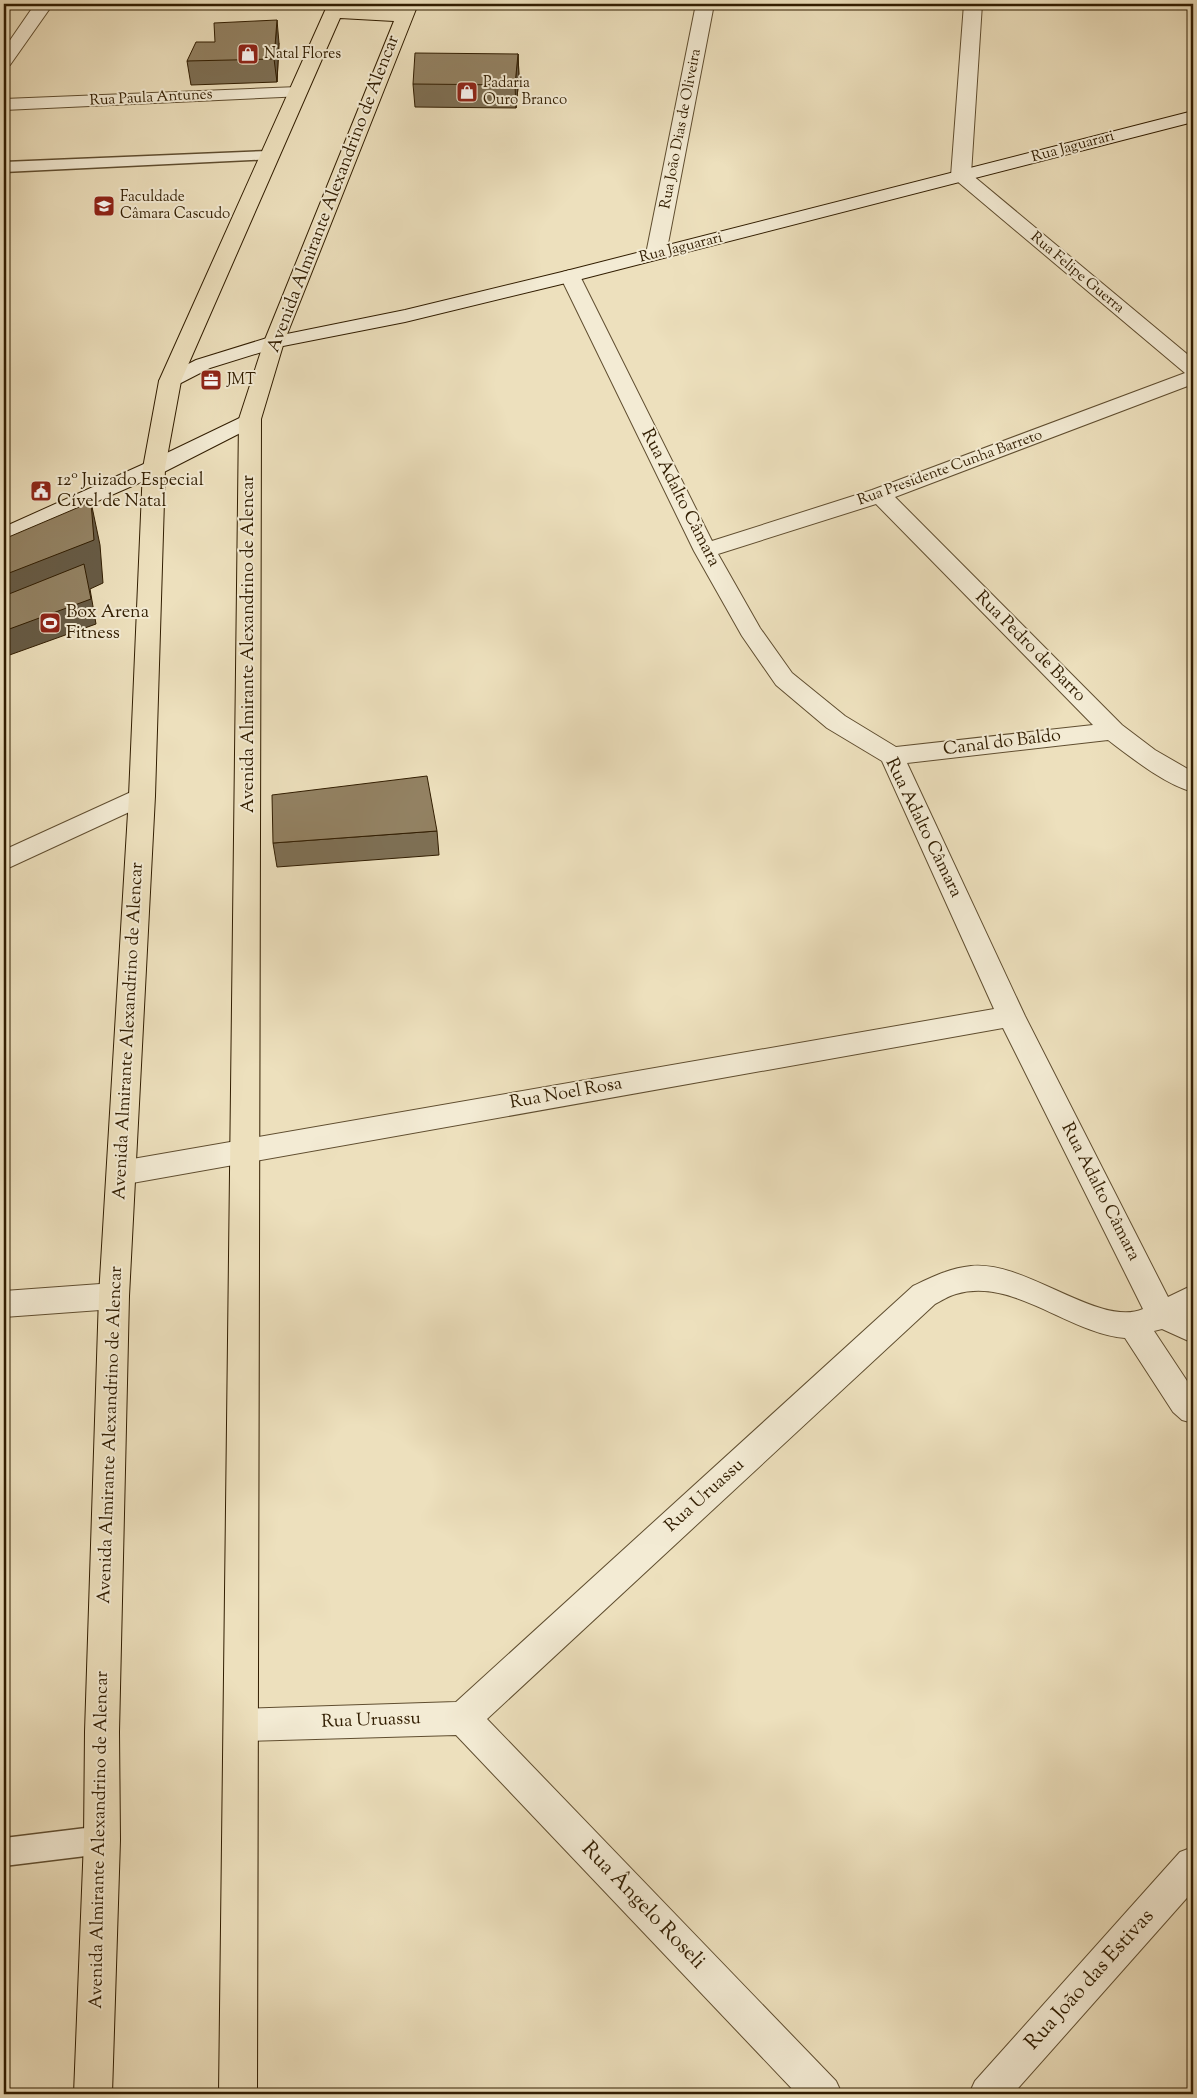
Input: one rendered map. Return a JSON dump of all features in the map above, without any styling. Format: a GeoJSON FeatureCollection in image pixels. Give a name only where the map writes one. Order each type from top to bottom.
{"type":"FeatureCollection","features":[{"type":"Feature","properties":{"kind":"main road"},"geometry":{"type":"LineString","coordinates":[[335,8],[406,10]]}},
{"type":"Feature","properties":{"kind":"main road","name":"Avenida Almirante Alexandrino de Alencar"},"geometry":{"type":"LineString","coordinates":[[93,2094],[102,1840],[102,1732],[114,1296],[142,796],[154,468],[170,381],[335,8]]}},
{"type":"Feature","properties":{"kind":"main road","name":"Avenida Almirante Alexandrino de Alencar"},"geometry":{"type":"LineString","coordinates":[[238,2094],[250,419],[274,342],[406,10]]}},
{"type":"Feature","properties":{"kind":"street"},"geometry":{"type":"LineString","coordinates":[[4,61],[44,4]]}},
{"type":"Feature","properties":{"kind":"street","name":"Rua João Dias de Oliveira"},"geometry":{"type":"LineString","coordinates":[[656,254],[705,4]]}},
{"type":"Feature","properties":{"kind":"street"},"geometry":{"type":"LineString","coordinates":[[961,176],[973,4]]}},
{"type":"Feature","properties":{"kind":"street","name":"Rua Paula Antunes"},"geometry":{"type":"LineString","coordinates":[[4,105],[298,92]]}},
{"type":"Feature","properties":{"kind":"street","name":"Rua Jaguarari"},"geometry":{"type":"LineString","coordinates":[[170,381],[204,364],[274,342],[405,316],[570,276],[1193,116]]}},
{"type":"Feature","properties":{"kind":"street","name":"Rua Felipe Guerra"},"geometry":{"type":"LineString","coordinates":[[961,176],[1193,370]]}},
{"type":"Feature","properties":{"kind":"street","name":"Rua Adalto Câmara"},"geometry":{"type":"LineString","coordinates":[[570,276],[705,551],[750,631],[784,679],[836,722],[892,756],[1147,1320]]}},
{"type":"Feature","properties":{"kind":"street","name":"Rua Presidente Cunha Barreto"},"geometry":{"type":"LineString","coordinates":[[705,551],[880,495],[1193,377]]}},
{"type":"Feature","properties":{"kind":"street"},"geometry":{"type":"LineString","coordinates":[[4,535],[154,468],[250,419]]}},
{"type":"Feature","properties":{"kind":"street","name":"Rua Pedro de Barro"},"geometry":{"type":"LineString","coordinates":[[880,495],[1113,731],[1146,756],[1193,783]]}},
{"type":"Feature","properties":{"kind":"street","name":"Canal do Baldo"},"geometry":{"type":"LineString","coordinates":[[892,756],[1113,731]]}},
{"type":"Feature","properties":{"kind":"street"},"geometry":{"type":"LineString","coordinates":[[4,861],[142,796]]}},
{"type":"Feature","properties":{"kind":"street","name":"Rua Noel Rosa"},"geometry":{"type":"LineString","coordinates":[[121,1172],[1011,1016]]}},
{"type":"Feature","properties":{"kind":"street","name":"Rua Uruassu"},"geometry":{"type":"LineString","coordinates":[[242,1725],[463,1718],[924,1295],[952,1282],[975,1278],[1002,1280],[1031,1289],[1067,1310],[1088,1317],[1112,1323],[1147,1320]]}},
{"type":"Feature","properties":{"kind":"street"},"geometry":{"type":"LineString","coordinates":[[4,1304],[114,1296]]}},
{"type":"Feature","properties":{"kind":"street"},"geometry":{"type":"LineString","coordinates":[[1147,1320],[1193,1298]]}},
{"type":"Feature","properties":{"kind":"street"},"geometry":{"type":"LineString","coordinates":[[1147,1320],[1193,1330]]}},
{"type":"Feature","properties":{"kind":"street"},"geometry":{"type":"LineString","coordinates":[[1147,1320],[1184,1402],[1193,1410]]}},
{"type":"Feature","properties":{"kind":"street","name":"Rua Ângelo Roseli"},"geometry":{"type":"LineString","coordinates":[[463,1718],[823,2094]]}},
{"type":"Feature","properties":{"kind":"street","name":"Rua João das Estivas"},"geometry":{"type":"LineString","coordinates":[[988,2094],[1193,1865]]}},
{"type":"Feature","properties":{"kind":"lane"},"geometry":{"type":"LineString","coordinates":[[4,167],[269,156]]}},
{"type":"Feature","properties":{"kind":"lane"},"geometry":{"type":"LineString","coordinates":[[4,1852],[102,1840]]}},
{"type":"Feature","properties":{"kind":"building"},"geometry":{"type":"Polygon","coordinates":[[[277,20],[274,59],[187,61],[196,42],[215,42],[214,23],[277,20]]]}},
{"type":"Feature","properties":{"kind":"building"},"geometry":{"type":"Polygon","coordinates":[[[415,53],[518,54],[515,85],[413,84],[415,53]]]}},
{"type":"Feature","properties":{"kind":"building"},"geometry":{"type":"Polygon","coordinates":[[[91,502],[94,540],[4,575],[4,539],[91,502]]]}},
{"type":"Feature","properties":{"kind":"building"},"geometry":{"type":"Polygon","coordinates":[[[84,564],[91,599],[4,631],[4,596],[84,564]]]}},
{"type":"Feature","properties":{"kind":"building"},"geometry":{"type":"Polygon","coordinates":[[[427,776],[437,831],[273,843],[272,795],[427,776]]]}},
{"type":"Feature","properties":{"kind":"place","name":"Natal Flores"},"geometry":{"type":"Point","coordinates":[248,54]}},
{"type":"Feature","properties":{"kind":"place","name":"Padaria Ouro Branco"},"geometry":{"type":"Point","coordinates":[467,92]}},
{"type":"Feature","properties":{"kind":"place","name":"Faculdade Câmara Cascudo"},"geometry":{"type":"Point","coordinates":[104,206]}},
{"type":"Feature","properties":{"kind":"place","name":"JMT"},"geometry":{"type":"Point","coordinates":[211,380]}},
{"type":"Feature","properties":{"kind":"place","name":"12º Juizado Especial Cível de Natal"},"geometry":{"type":"Point","coordinates":[41,491]}},
{"type":"Feature","properties":{"kind":"place","name":"Box Arena Fitness"},"geometry":{"type":"Point","coordinates":[50,623]}}]}
